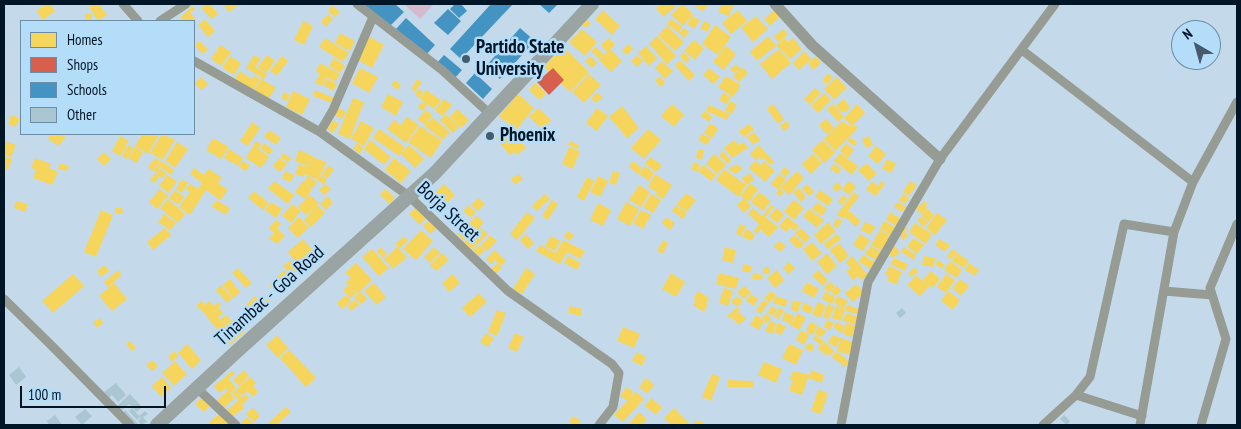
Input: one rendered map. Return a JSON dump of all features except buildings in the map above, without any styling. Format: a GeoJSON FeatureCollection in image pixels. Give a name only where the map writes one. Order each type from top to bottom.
{"type":"FeatureCollection","features":[{"type":"Feature","properties":{"kind":"main road","name":"Tinambac - Goa Road"},"geometry":{"type":"LineString","coordinates":[[157,425],[435,173],[592,4]]}},
{"type":"Feature","properties":{"kind":"street"},"geometry":{"type":"LineString","coordinates":[[123,4],[137,20]]}},
{"type":"Feature","properties":{"kind":"street"},"geometry":{"type":"LineString","coordinates":[[162,20],[186,4]]}},
{"type":"Feature","properties":{"kind":"street"},"geometry":{"type":"LineString","coordinates":[[357,4],[442,70],[490,114]]}},
{"type":"Feature","properties":{"kind":"street"},"geometry":{"type":"LineString","coordinates":[[775,4],[812,45],[940,159]]}},
{"type":"Feature","properties":{"kind":"street"},"geometry":{"type":"LineString","coordinates":[[841,425],[868,282],[940,159],[1055,4]]}},
{"type":"Feature","properties":{"kind":"street"},"geometry":{"type":"LineString","coordinates":[[320,132],[333,110],[373,17]]}},
{"type":"Feature","properties":{"kind":"street"},"geometry":{"type":"LineString","coordinates":[[1022,50],[1193,182]]}},
{"type":"Feature","properties":{"kind":"street","name":"Borja Street"},"geometry":{"type":"LineString","coordinates":[[195,62],[320,132],[410,196],[508,291],[612,364],[619,373],[613,407],[598,425]]}},
{"type":"Feature","properties":{"kind":"street"},"geometry":{"type":"LineString","coordinates":[[1140,425],[1174,232],[1193,182],[1237,102]]}},
{"type":"Feature","properties":{"kind":"street"},"geometry":{"type":"LineString","coordinates":[[1043,425],[1076,395],[1090,377],[1124,224],[1174,232]]}},
{"type":"Feature","properties":{"kind":"street"},"geometry":{"type":"LineString","coordinates":[[1201,425],[1226,339],[1210,288],[1237,224]]}},
{"type":"Feature","properties":{"kind":"street"},"geometry":{"type":"LineString","coordinates":[[1164,290],[1212,295]]}},
{"type":"Feature","properties":{"kind":"street"},"geometry":{"type":"LineString","coordinates":[[4,299],[130,425]]}},
{"type":"Feature","properties":{"kind":"street"},"geometry":{"type":"LineString","coordinates":[[198,389],[236,425]]}},
{"type":"Feature","properties":{"kind":"street"},"geometry":{"type":"LineString","coordinates":[[1076,395],[1142,416]]}},
{"type":"Feature","properties":{"kind":"shaded area"},"geometry":{"type":"Polygon","coordinates":[[[404,4],[434,4],[420,19],[404,4]]]}},
{"type":"Feature","properties":{"kind":"place","name":"Partido State University"},"geometry":{"type":"Point","coordinates":[466,59]}},
{"type":"Feature","properties":{"kind":"place","name":"Phoenix"},"geometry":{"type":"Point","coordinates":[490,136]}}]}
